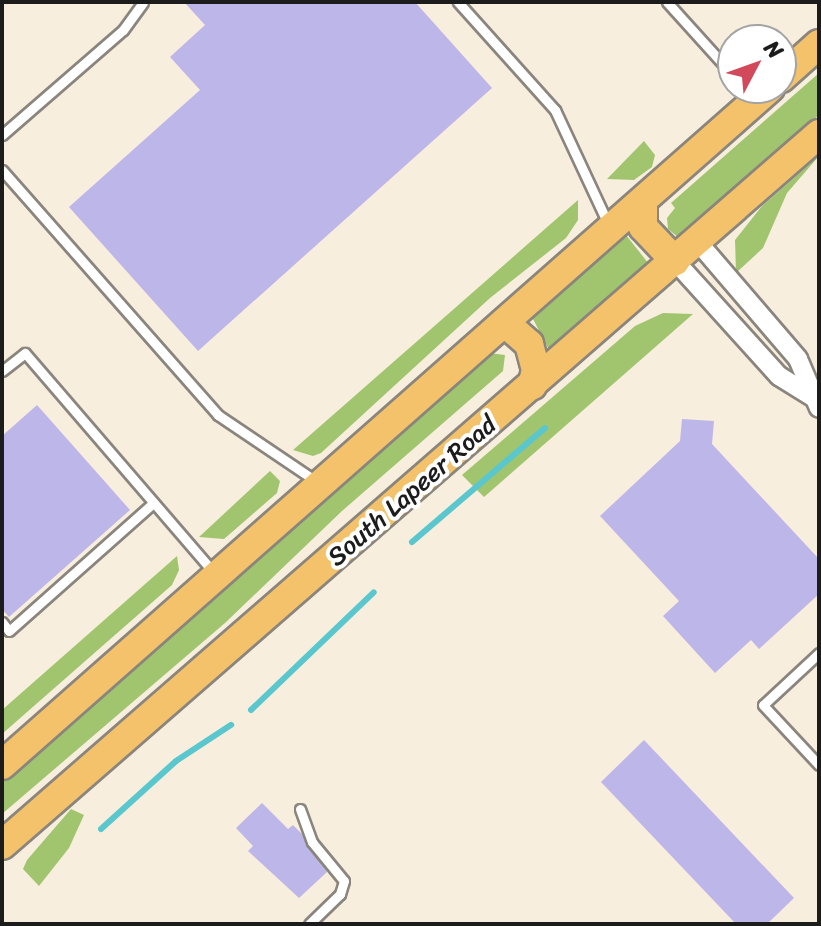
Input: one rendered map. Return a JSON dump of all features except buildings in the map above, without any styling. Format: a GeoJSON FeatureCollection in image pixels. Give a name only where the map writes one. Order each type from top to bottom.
{"type":"FeatureCollection","features":[{"type":"Feature","properties":{"kind":"main road"},"geometry":{"type":"LineString","coordinates":[[797,64],[819,44]]}},
{"type":"Feature","properties":{"kind":"main road"},"geometry":{"type":"LineString","coordinates":[[2,765],[643,201],[744,104]]}},
{"type":"Feature","properties":{"kind":"main road","name":"South Lapeer Road"},"geometry":{"type":"LineString","coordinates":[[2,845],[819,134]]}},
{"type":"Feature","properties":{"kind":"main road"},"geometry":{"type":"LineString","coordinates":[[643,201],[643,227],[675,261]]}},
{"type":"Feature","properties":{"kind":"main road"},"geometry":{"type":"LineString","coordinates":[[505,323],[529,344],[536,370],[532,386]]}},
{"type":"Feature","properties":{"kind":"street"},"geometry":{"type":"LineString","coordinates":[[697,241],[798,359],[816,402]]}},
{"type":"Feature","properties":{"kind":"street"},"geometry":{"type":"LineString","coordinates":[[675,261],[779,376],[816,402]]}},
{"type":"Feature","properties":{"kind":"lane"},"geometry":{"type":"LineString","coordinates":[[2,135],[123,30],[143,2]]}},
{"type":"Feature","properties":{"kind":"lane"},"geometry":{"type":"LineString","coordinates":[[458,2],[555,110],[610,230]]}},
{"type":"Feature","properties":{"kind":"lane"},"geometry":{"type":"LineString","coordinates":[[667,2],[717,57]]}},
{"type":"Feature","properties":{"kind":"lane"},"geometry":{"type":"LineString","coordinates":[[2,170],[218,415],[321,484]]}},
{"type":"Feature","properties":{"kind":"lane"},"geometry":{"type":"LineString","coordinates":[[2,371],[25,353],[217,576]]}},
{"type":"Feature","properties":{"kind":"lane"},"geometry":{"type":"LineString","coordinates":[[2,622],[9,631],[153,503]]}},
{"type":"Feature","properties":{"kind":"lane"},"geometry":{"type":"LineString","coordinates":[[819,653],[763,705],[819,765]]}},
{"type":"Feature","properties":{"kind":"lane"},"geometry":{"type":"LineString","coordinates":[[300,809],[312,842],[344,881],[340,894],[309,924]]}},
{"type":"Feature","properties":{"kind":"green space"},"geometry":{"type":"Polygon","coordinates":[[[819,73],[819,115],[683,235],[679,238],[668,229],[667,218],[675,208],[671,203],[784,104],[797,104],[797,92],[819,73]]]}},
{"type":"Feature","properties":{"kind":"green space"},"geometry":{"type":"Polygon","coordinates":[[[644,141],[655,155],[652,167],[634,180],[607,179],[644,141]]]}},
{"type":"Feature","properties":{"kind":"green space"},"geometry":{"type":"Polygon","coordinates":[[[819,156],[787,193],[763,248],[736,273],[735,240],[762,206],[819,156]]]}},
{"type":"Feature","properties":{"kind":"green space"},"geometry":{"type":"Polygon","coordinates":[[[578,200],[578,220],[566,238],[490,298],[321,453],[313,456],[293,450],[578,200]]]}},
{"type":"Feature","properties":{"kind":"green space"},"geometry":{"type":"Polygon","coordinates":[[[626,235],[649,264],[549,350],[532,317],[626,235]]]}},
{"type":"Feature","properties":{"kind":"green space"},"geometry":{"type":"Polygon","coordinates":[[[663,313],[693,314],[484,497],[462,475],[635,326],[663,313]]]}},
{"type":"Feature","properties":{"kind":"green space"},"geometry":{"type":"Polygon","coordinates":[[[489,353],[505,355],[503,371],[342,511],[225,623],[2,814],[2,783],[489,353]]]}},
{"type":"Feature","properties":{"kind":"green space"},"geometry":{"type":"Polygon","coordinates":[[[270,471],[280,481],[277,493],[224,539],[199,537],[270,471]]]}},
{"type":"Feature","properties":{"kind":"green space"},"geometry":{"type":"Polygon","coordinates":[[[177,556],[179,570],[172,585],[2,734],[2,710],[177,556]]]}},
{"type":"Feature","properties":{"kind":"green space"},"geometry":{"type":"Polygon","coordinates":[[[71,809],[84,815],[69,848],[39,886],[23,869],[27,860],[71,809]]]}},
{"type":"Feature","properties":{"kind":"waterway"},"geometry":{"type":"LineString","coordinates":[[412,542],[545,428]]}},
{"type":"Feature","properties":{"kind":"waterway"},"geometry":{"type":"LineString","coordinates":[[251,710],[374,592]]}},
{"type":"Feature","properties":{"kind":"waterway"},"geometry":{"type":"LineString","coordinates":[[101,829],[176,761],[231,725]]}}]}
